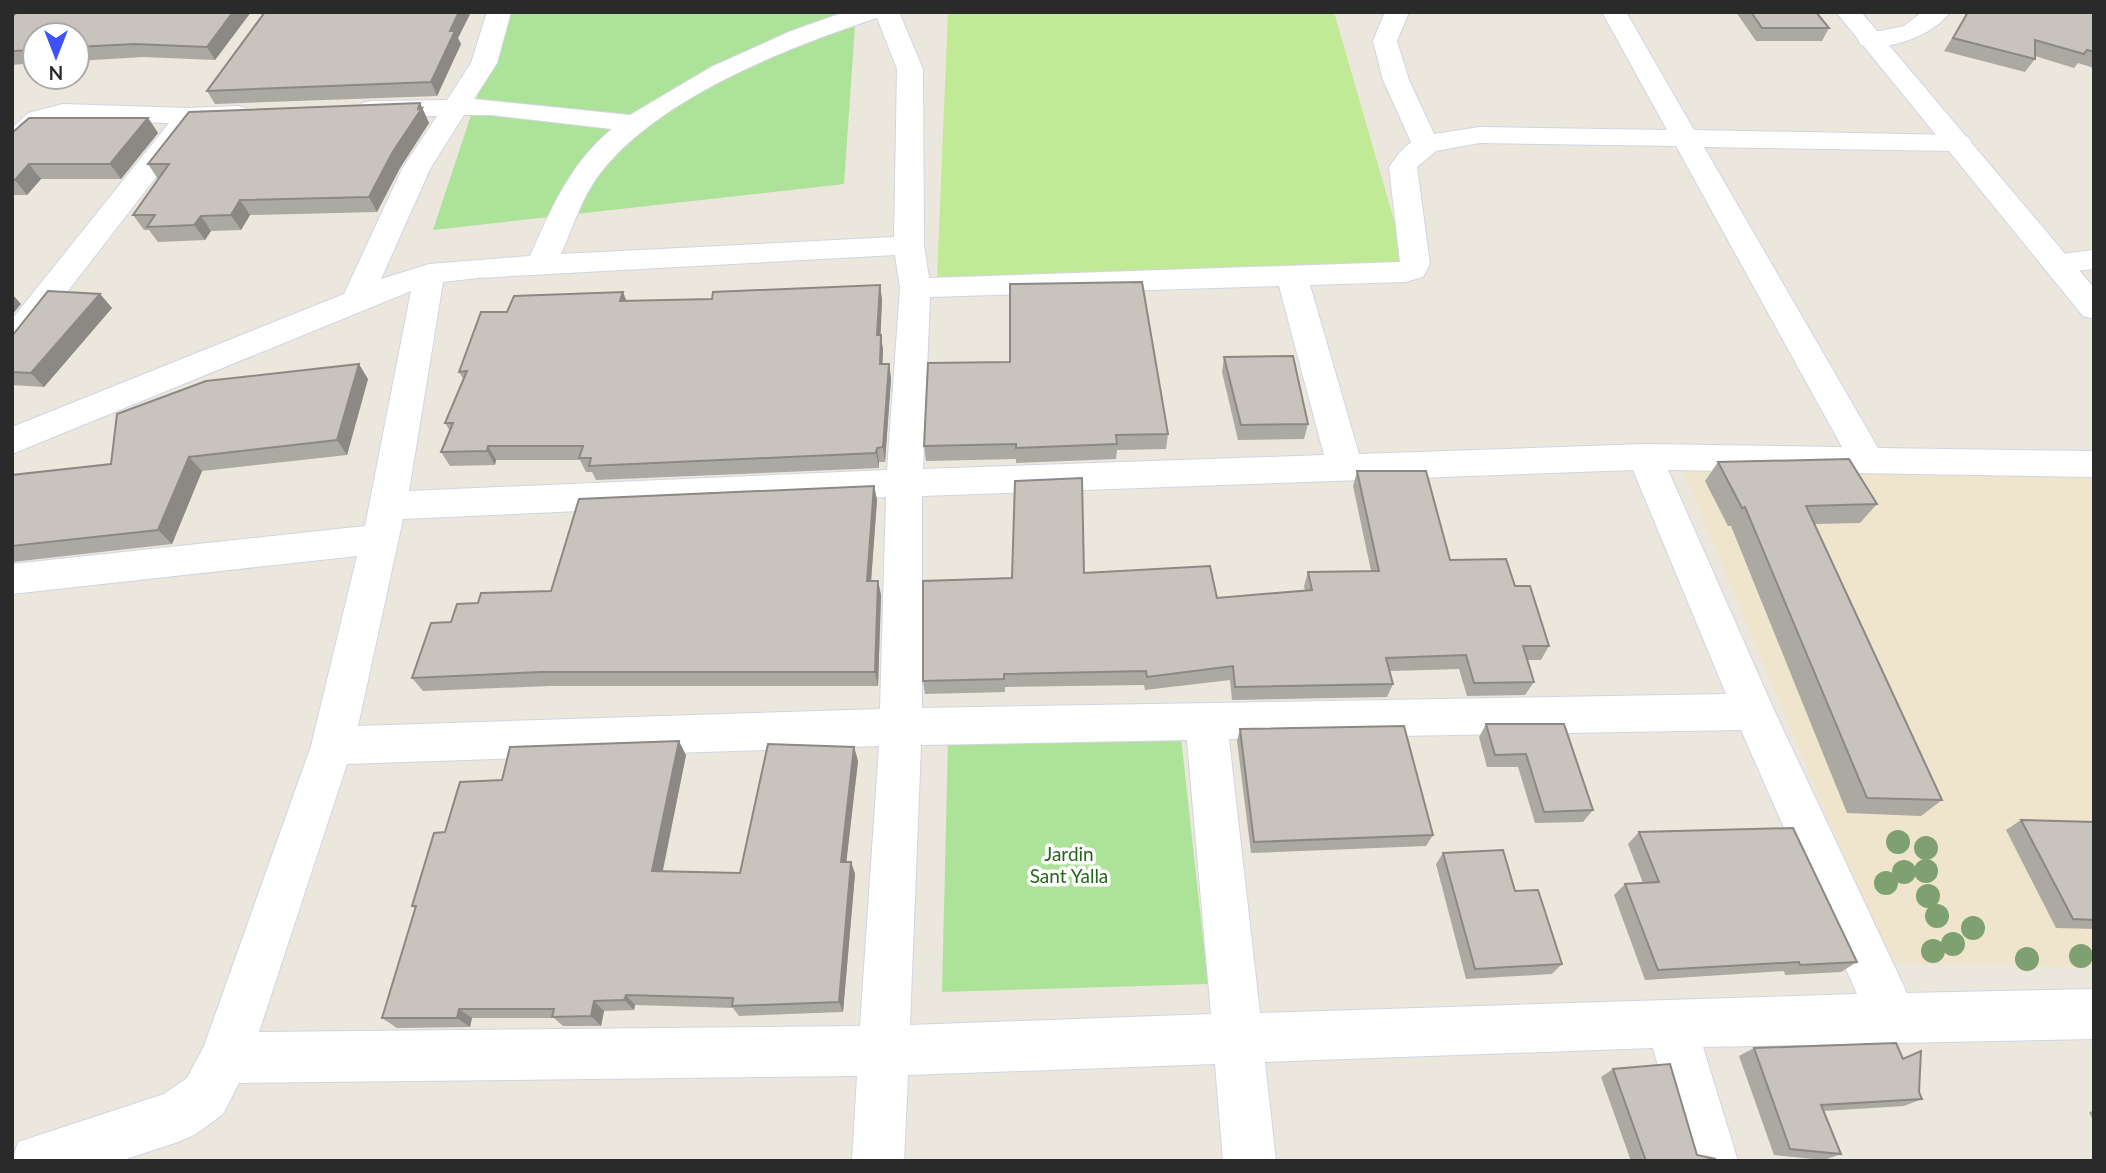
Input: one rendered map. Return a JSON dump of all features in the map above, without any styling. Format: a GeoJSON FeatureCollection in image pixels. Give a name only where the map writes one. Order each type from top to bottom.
{"type":"FeatureCollection","features":[{"type":"Feature","properties":{"kind":"street"},"geometry":{"type":"LineString","coordinates":[[356,301],[416,169],[484,63],[499,12]]}},
{"type":"Feature","properties":{"kind":"street"},"geometry":{"type":"LineString","coordinates":[[541,266],[580,182],[593,164],[634,124],[771,48],[835,22],[870,12]]}},
{"type":"Feature","properties":{"kind":"street"},"geometry":{"type":"LineString","coordinates":[[878,1161],[901,727],[904,484],[915,288],[909,245],[909,69],[887,12]]}},
{"type":"Feature","properties":{"kind":"street"},"geometry":{"type":"LineString","coordinates":[[1397,12],[1385,41],[1396,80],[1425,144]]}},
{"type":"Feature","properties":{"kind":"street"},"geometry":{"type":"LineString","coordinates":[[1614,12],[1867,460]]}},
{"type":"Feature","properties":{"kind":"street"},"geometry":{"type":"LineString","coordinates":[[1848,12],[2094,310]]}},
{"type":"Feature","properties":{"kind":"street"},"geometry":{"type":"LineString","coordinates":[[1870,40],[1912,32],[1938,12]]}},
{"type":"Feature","properties":{"kind":"street"},"geometry":{"type":"LineString","coordinates":[[12,341],[208,92]]}},
{"type":"Feature","properties":{"kind":"street"},"geometry":{"type":"LineString","coordinates":[[348,110],[491,107],[634,124]]}},
{"type":"Feature","properties":{"kind":"street"},"geometry":{"type":"LineString","coordinates":[[12,143],[37,120],[63,112],[188,116],[268,113]]}},
{"type":"Feature","properties":{"kind":"street"},"geometry":{"type":"LineString","coordinates":[[915,288],[1384,274],[1412,270],[1415,264],[1403,167],[1409,155],[1425,144],[1444,139],[1480,135],[1958,144]]}},
{"type":"Feature","properties":{"kind":"street"},"geometry":{"type":"LineString","coordinates":[[12,441],[429,274],[478,268],[909,245]]}},
{"type":"Feature","properties":{"kind":"street"},"geometry":{"type":"LineString","coordinates":[[2056,263],[2094,259]]}},
{"type":"Feature","properties":{"kind":"street"},"geometry":{"type":"LineString","coordinates":[[37,1161],[178,1116],[205,1096],[225,1058],[332,746],[384,522],[429,274]]}},
{"type":"Feature","properties":{"kind":"street"},"geometry":{"type":"LineString","coordinates":[[1292,276],[1345,468]]}},
{"type":"Feature","properties":{"kind":"street"},"geometry":{"type":"LineString","coordinates":[[1645,457],[1754,712],[1893,1018]]}},
{"type":"Feature","properties":{"kind":"street"},"geometry":{"type":"LineString","coordinates":[[12,579],[384,522],[904,484],[1645,457],[2094,464]]}},
{"type":"Feature","properties":{"kind":"street"},"geometry":{"type":"LineString","coordinates":[[332,746],[901,727],[1754,712]]}},
{"type":"Feature","properties":{"kind":"street"},"geometry":{"type":"LineString","coordinates":[[1206,722],[1250,1161]]}},
{"type":"Feature","properties":{"kind":"street"},"geometry":{"type":"LineString","coordinates":[[225,1058],[884,1051],[1671,1023],[2094,1014]]}},
{"type":"Feature","properties":{"kind":"street"},"geometry":{"type":"LineString","coordinates":[[1671,1023],[1712,1161]]}},
{"type":"Feature","properties":{"kind":"shaded area"},"geometry":{"type":"Polygon","coordinates":[[[1683,470],[2094,476],[2094,967],[1888,963],[1683,470]]]}},
{"type":"Feature","properties":{"kind":"green space"},"geometry":{"type":"Polygon","coordinates":[[[505,12],[856,12],[844,184],[433,230],[505,12]]]}},
{"type":"Feature","properties":{"kind":"green space"},"geometry":{"type":"Polygon","coordinates":[[[948,12],[1334,12],[1406,262],[937,278],[948,12]]]}},
{"type":"Feature","properties":{"kind":"green space","name":"Jardin Sant Yalla"},"geometry":{"type":"Polygon","coordinates":[[[1181,737],[1208,984],[942,992],[948,740],[1181,737]]]}},
{"type":"Feature","properties":{"kind":"building"},"geometry":{"type":"Polygon","coordinates":[[[17,12],[233,12],[207,47],[134,44],[91,46],[91,21],[21,21],[21,51],[12,51],[12,17],[17,12]]]}},
{"type":"Feature","properties":{"kind":"building"},"geometry":{"type":"Polygon","coordinates":[[[265,12],[459,12],[450,31],[455,31],[431,82],[207,91],[265,12]]]}},
{"type":"Feature","properties":{"kind":"building"},"geometry":{"type":"Polygon","coordinates":[[[1751,12],[1816,12],[1829,28],[1762,28],[1751,12]]]}},
{"type":"Feature","properties":{"kind":"building"},"geometry":{"type":"Polygon","coordinates":[[[1968,12],[2094,12],[2094,52],[2087,50],[2084,54],[2035,40],[2035,59],[1953,38],[1968,12]]]}},
{"type":"Feature","properties":{"kind":"building"},"geometry":{"type":"Polygon","coordinates":[[[420,103],[418,109],[422,108],[392,153],[369,197],[240,200],[231,215],[201,216],[194,225],[147,227],[155,215],[133,215],[169,164],[148,164],[189,112],[420,103]]]}},
{"type":"Feature","properties":{"kind":"building"},"geometry":{"type":"Polygon","coordinates":[[[29,118],[148,118],[110,164],[29,164],[12,180],[12,133],[29,118]]]}},
{"type":"Feature","properties":{"kind":"building"},"geometry":{"type":"Polygon","coordinates":[[[1142,282],[1168,434],[1116,435],[1117,444],[1016,448],[1016,444],[924,446],[928,363],[1010,362],[1010,284],[1142,282]]]}},
{"type":"Feature","properties":{"kind":"building"},"geometry":{"type":"Polygon","coordinates":[[[880,285],[877,335],[881,335],[880,364],[889,364],[883,447],[877,448],[876,453],[589,466],[591,458],[579,458],[583,446],[488,446],[487,451],[441,452],[453,423],[445,423],[467,371],[459,372],[481,312],[507,312],[514,296],[623,292],[620,301],[712,299],[713,292],[880,285]]]}},
{"type":"Feature","properties":{"kind":"building"},"geometry":{"type":"Polygon","coordinates":[[[48,291],[100,294],[31,373],[12,372],[12,336],[48,291]]]}},
{"type":"Feature","properties":{"kind":"building"},"geometry":{"type":"Polygon","coordinates":[[[1293,356],[1308,424],[1241,425],[1224,357],[1293,356]]]}},
{"type":"Feature","properties":{"kind":"building"},"geometry":{"type":"Polygon","coordinates":[[[359,364],[337,440],[189,457],[158,530],[12,546],[12,475],[111,464],[117,414],[206,381],[359,364]]]}},
{"type":"Feature","properties":{"kind":"building"},"geometry":{"type":"Polygon","coordinates":[[[1849,459],[1877,504],[1806,506],[1942,800],[1867,798],[1745,507],[1742,508],[1718,462],[1849,459]]]}},
{"type":"Feature","properties":{"kind":"building"},"geometry":{"type":"Polygon","coordinates":[[[1357,471],[1426,471],[1450,560],[1506,559],[1515,586],[1530,586],[1549,646],[1523,646],[1534,682],[1474,683],[1466,655],[1386,658],[1393,684],[1235,687],[1233,666],[1147,677],[1146,671],[1004,674],[1004,679],[923,681],[923,581],[1012,578],[1015,481],[1082,478],[1084,573],[1210,566],[1217,598],[1312,590],[1308,572],[1379,571],[1357,471]]]}},
{"type":"Feature","properties":{"kind":"building"},"geometry":{"type":"Polygon","coordinates":[[[874,486],[867,581],[878,581],[875,672],[541,672],[412,678],[431,623],[451,622],[457,604],[478,603],[481,593],[551,591],[579,499],[874,486]]]}},
{"type":"Feature","properties":{"kind":"building"},"geometry":{"type":"Polygon","coordinates":[[[1486,724],[1564,724],[1593,810],[1544,812],[1526,754],[1495,755],[1486,724]]]}},
{"type":"Feature","properties":{"kind":"building"},"geometry":{"type":"Polygon","coordinates":[[[1404,726],[1433,835],[1254,842],[1240,729],[1404,726]]]}},
{"type":"Feature","properties":{"kind":"building"},"geometry":{"type":"Polygon","coordinates":[[[679,741],[652,871],[740,873],[768,744],[854,747],[841,862],[851,862],[839,1002],[732,1006],[733,998],[626,995],[624,1000],[594,1001],[591,1016],[552,1017],[554,1009],[459,1009],[457,1018],[382,1018],[416,906],[412,906],[434,833],[445,832],[460,782],[502,780],[510,747],[679,741]]]}},
{"type":"Feature","properties":{"kind":"building"},"geometry":{"type":"Polygon","coordinates":[[[2021,820],[2094,822],[2094,920],[2073,919],[2021,820]]]}},
{"type":"Feature","properties":{"kind":"building"},"geometry":{"type":"Polygon","coordinates":[[[1793,828],[1857,962],[1800,965],[1799,962],[1658,970],[1625,884],[1659,882],[1639,832],[1793,828]]]}},
{"type":"Feature","properties":{"kind":"building"},"geometry":{"type":"Polygon","coordinates":[[[1503,850],[1515,891],[1538,890],[1562,964],[1475,969],[1443,853],[1503,850]]]}},
{"type":"Feature","properties":{"kind":"building"},"geometry":{"type":"Polygon","coordinates":[[[1896,1043],[1903,1059],[1921,1051],[1919,1092],[1922,1099],[1821,1105],[1841,1154],[1790,1149],[1754,1048],[1896,1043]]]}},
{"type":"Feature","properties":{"kind":"building"},"geometry":{"type":"Polygon","coordinates":[[[1670,1064],[1697,1155],[1716,1159],[1646,1161],[1613,1069],[1670,1064]]]}}]}
